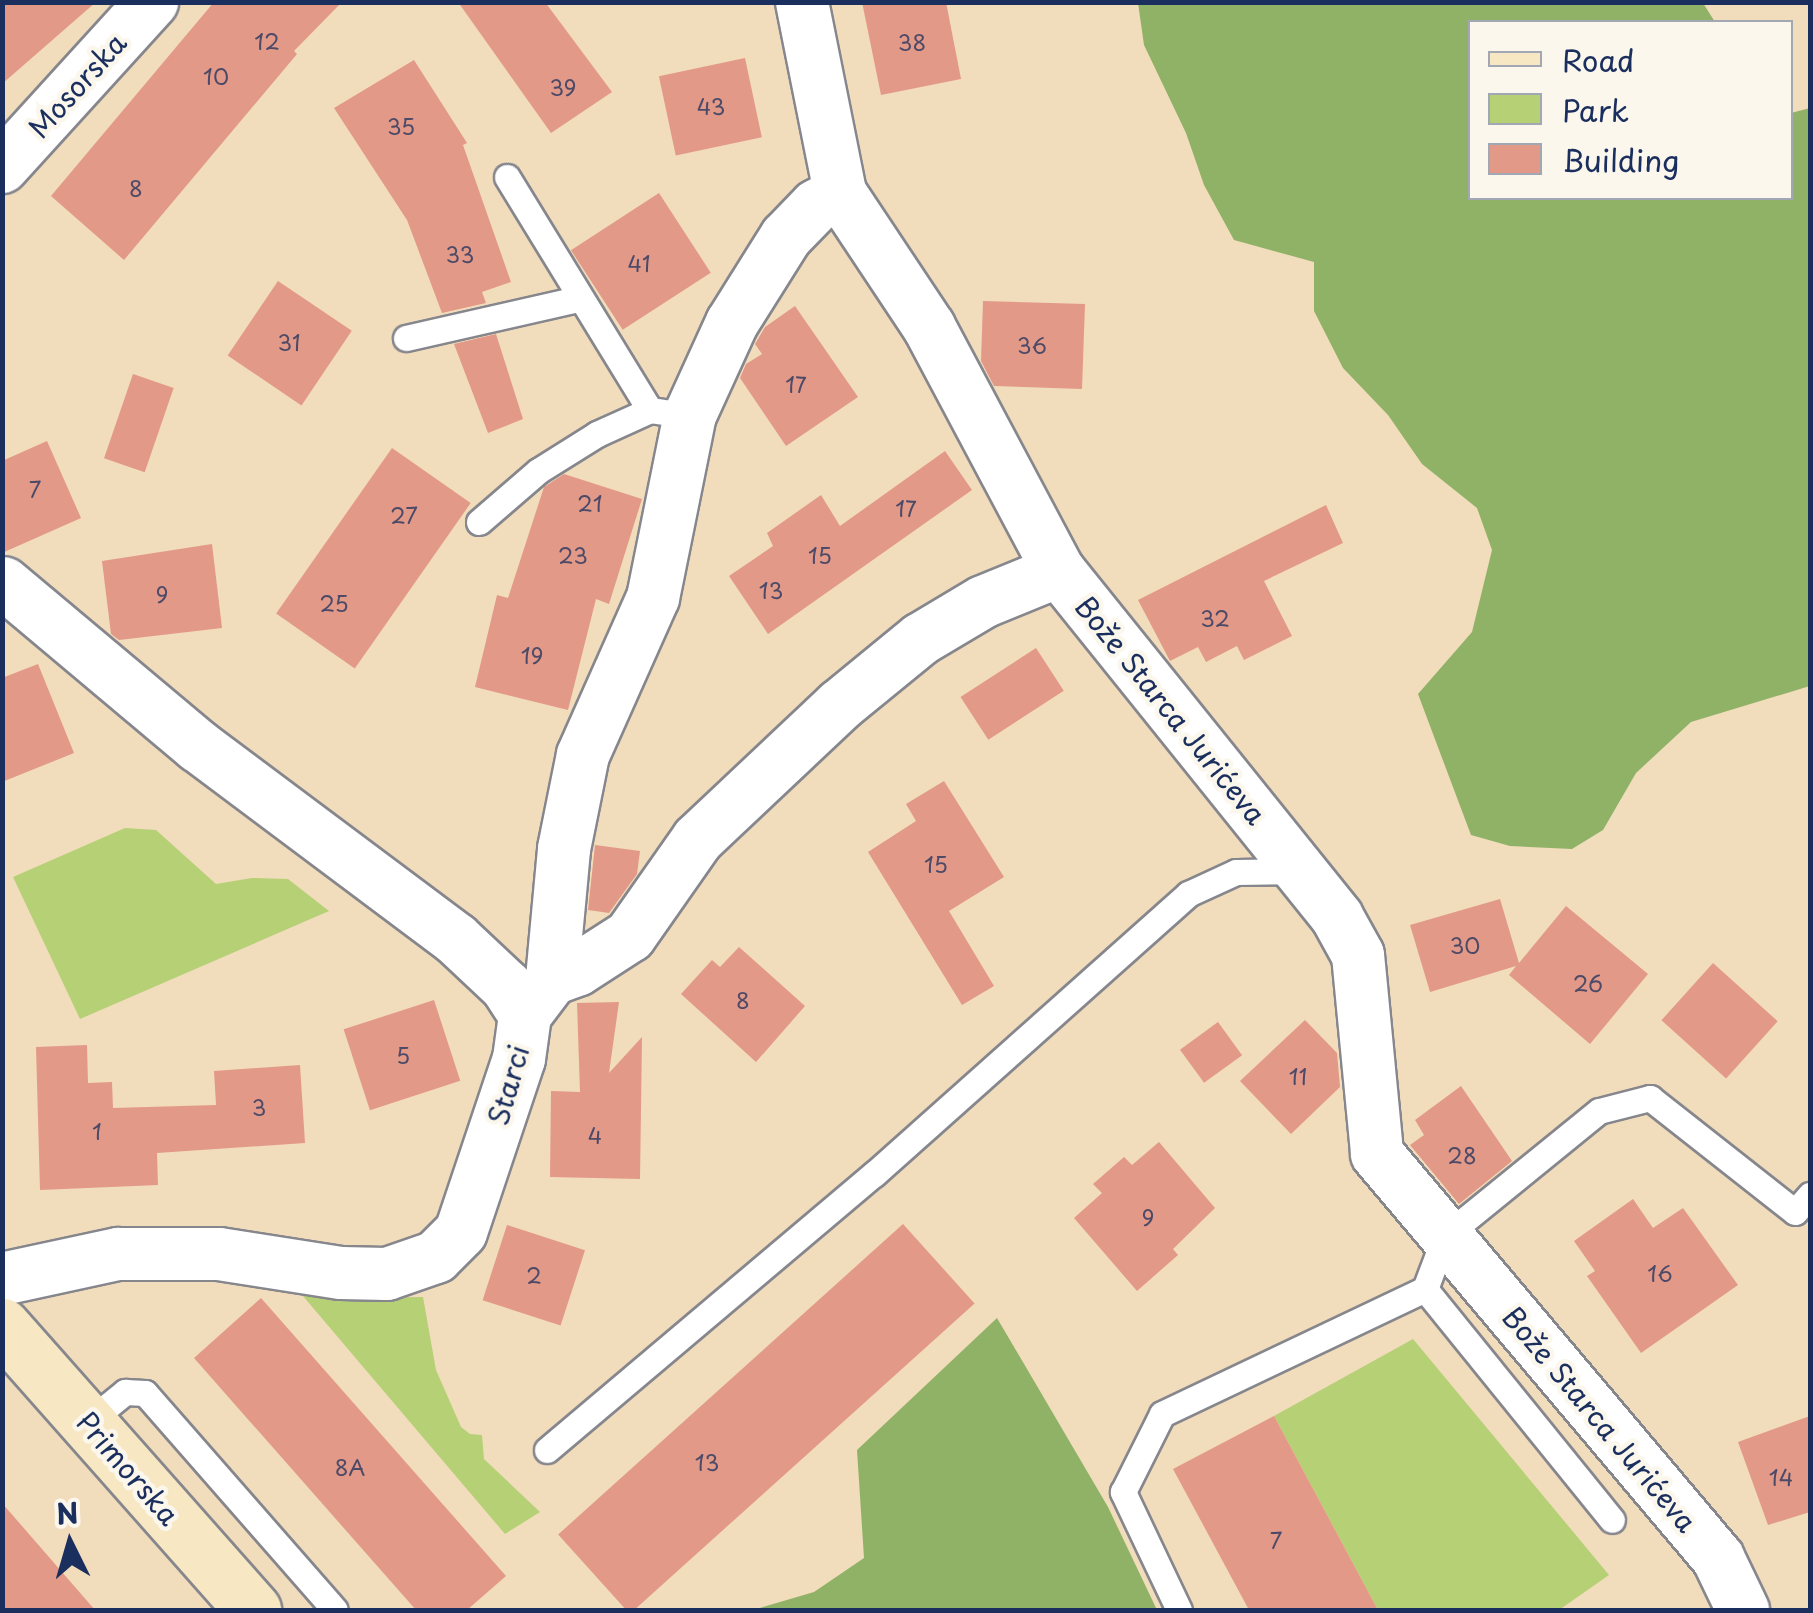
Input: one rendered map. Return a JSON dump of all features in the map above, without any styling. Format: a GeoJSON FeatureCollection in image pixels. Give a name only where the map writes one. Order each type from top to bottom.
{"type":"FeatureCollection","features":[{"type":"Feature","properties":{"kind":"street","name":"Mosorska"},"geometry":{"type":"LineString","coordinates":[[2,166],[152,2]]}},
{"type":"Feature","properties":{"kind":"street","name":"Bože Starca Jurićeva"},"geometry":{"type":"LineString","coordinates":[[802,2],[840,193],[929,326],[1059,571],[1337,918],[1358,955],[1376,1154],[1718,1558],[1743,1610]]}},
{"type":"Feature","properties":{"kind":"street"},"geometry":{"type":"LineString","coordinates":[[539,997],[583,755],[653,598],[670,413],[786,237],[816,206],[840,193]]}},
{"type":"Feature","properties":{"kind":"street"},"geometry":{"type":"LineString","coordinates":[[539,997],[630,936],[698,838],[839,706],[908,650],[983,602],[1059,571]]}},
{"type":"Feature","properties":{"kind":"street","name":"Starci"},"geometry":{"type":"LineString","coordinates":[[2,1279],[40,1268],[138,1253],[219,1254],[341,1274],[387,1274],[436,1258],[462,1232],[539,997],[506,986],[456,940],[198,746],[4,583]]}},
{"type":"Feature","properties":{"kind":"street","name":"Primorska"},"geometry":{"type":"LineString","coordinates":[[2,1326],[253,1610]]}},
{"type":"Feature","properties":{"kind":"lane"},"geometry":{"type":"LineString","coordinates":[[479,522],[538,471],[597,434],[670,413],[628,369],[578,299],[507,177]]}},
{"type":"Feature","properties":{"kind":"lane"},"geometry":{"type":"LineString","coordinates":[[406,338],[578,299]]}},
{"type":"Feature","properties":{"kind":"lane"},"geometry":{"type":"LineString","coordinates":[[548,1450],[874,1174],[1188,894],[1236,872],[1300,871]]}},
{"type":"Feature","properties":{"kind":"lane"},"geometry":{"type":"LineString","coordinates":[[1179,1610],[1123,1492],[1162,1414],[1426,1289],[1445,1236],[1599,1111],[1650,1098],[1795,1212],[1810,1195]]}},
{"type":"Feature","properties":{"kind":"lane"},"geometry":{"type":"LineString","coordinates":[[1426,1289],[1612,1520]]}},
{"type":"Feature","properties":{"kind":"lane"},"geometry":{"type":"LineString","coordinates":[[88,1422],[125,1392],[146,1393],[335,1610]]}},
{"type":"Feature","properties":{"kind":"green space"},"geometry":{"type":"Polygon","coordinates":[[[1138,3],[1703,3],[1714,20],[1468,20],[1468,200],[1793,200],[1793,112],[1810,108],[1810,686],[1691,722],[1636,773],[1603,830],[1572,849],[1510,846],[1471,835],[1418,694],[1472,632],[1492,550],[1477,508],[1422,464],[1388,415],[1343,368],[1314,311],[1314,262],[1234,240],[1204,185],[1186,133],[1144,45],[1138,3]]]}},
{"type":"Feature","properties":{"kind":"green space"},"geometry":{"type":"Polygon","coordinates":[[[125,828],[156,830],[216,884],[252,878],[288,879],[329,911],[80,1019],[13,877],[125,828]]]}},
{"type":"Feature","properties":{"kind":"green space"},"geometry":{"type":"Polygon","coordinates":[[[297,1289],[346,1298],[423,1297],[436,1370],[461,1427],[470,1434],[482,1435],[484,1459],[540,1512],[505,1534],[297,1289]]]}},
{"type":"Feature","properties":{"kind":"green space"},"geometry":{"type":"Polygon","coordinates":[[[997,1318],[1108,1507],[1157,1610],[753,1610],[814,1592],[864,1558],[857,1450],[997,1318]]]}},
{"type":"Feature","properties":{"kind":"green space"},"geometry":{"type":"Polygon","coordinates":[[[1413,1339],[1609,1575],[1559,1610],[1378,1610],[1274,1416],[1413,1339]]]}},
{"type":"Feature","properties":{"kind":"building"},"geometry":{"type":"Polygon","coordinates":[[[2,2],[96,2],[2,84],[2,2]]]}},
{"type":"Feature","properties":{"kind":"building"},"geometry":{"type":"Polygon","coordinates":[[[214,2],[342,2],[294,51],[297,54],[124,260],[51,196],[214,2]]]}},
{"type":"Feature","properties":{"kind":"building"},"geometry":{"type":"Polygon","coordinates":[[[458,2],[545,2],[612,92],[551,133],[458,2]]]}},
{"type":"Feature","properties":{"kind":"building"},"geometry":{"type":"Polygon","coordinates":[[[862,2],[946,2],[961,79],[881,95],[862,2]]]}},
{"type":"Feature","properties":{"kind":"building"},"geometry":{"type":"Polygon","coordinates":[[[745,58],[762,137],[676,156],[659,76],[745,58]]]}},
{"type":"Feature","properties":{"kind":"building"},"geometry":{"type":"Polygon","coordinates":[[[414,60],[467,143],[463,145],[511,282],[482,292],[486,303],[442,313],[407,220],[334,108],[414,60]]]}},
{"type":"Feature","properties":{"kind":"building"},"geometry":{"type":"Polygon","coordinates":[[[659,193],[711,273],[623,330],[571,250],[659,193]]]}},
{"type":"Feature","properties":{"kind":"building"},"geometry":{"type":"Polygon","coordinates":[[[278,281],[352,331],[301,405],[228,356],[278,281]]]}},
{"type":"Feature","properties":{"kind":"building"},"geometry":{"type":"Polygon","coordinates":[[[983,301],[1085,304],[1082,389],[994,386],[981,361],[983,301]]]}},
{"type":"Feature","properties":{"kind":"building"},"geometry":{"type":"Polygon","coordinates":[[[795,306],[858,397],[786,446],[740,378],[746,364],[762,354],[755,344],[765,327],[795,306]]]}},
{"type":"Feature","properties":{"kind":"building"},"geometry":{"type":"Polygon","coordinates":[[[496,334],[523,419],[488,433],[454,344],[496,334]]]}},
{"type":"Feature","properties":{"kind":"building"},"geometry":{"type":"Polygon","coordinates":[[[133,374],[174,388],[145,472],[104,458],[133,374]]]}},
{"type":"Feature","properties":{"kind":"building"},"geometry":{"type":"Polygon","coordinates":[[[47,441],[81,518],[2,553],[2,461],[47,441]]]}},
{"type":"Feature","properties":{"kind":"building"},"geometry":{"type":"Polygon","coordinates":[[[392,448],[471,503],[355,669],[276,613],[392,448]]]}},
{"type":"Feature","properties":{"kind":"building"},"geometry":{"type":"Polygon","coordinates":[[[945,451],[972,490],[768,634],[729,576],[773,546],[767,533],[821,495],[840,526],[945,451]]]}},
{"type":"Feature","properties":{"kind":"building"},"geometry":{"type":"Polygon","coordinates":[[[564,474],[642,499],[609,604],[596,599],[568,710],[475,687],[497,595],[508,598],[544,487],[564,474]]]}},
{"type":"Feature","properties":{"kind":"building"},"geometry":{"type":"Polygon","coordinates":[[[1326,505],[1343,543],[1264,581],[1292,636],[1244,660],[1237,646],[1206,662],[1198,647],[1170,661],[1138,600],[1326,505]]]}},
{"type":"Feature","properties":{"kind":"building"},"geometry":{"type":"Polygon","coordinates":[[[212,544],[222,628],[119,640],[111,634],[102,561],[212,544]]]}},
{"type":"Feature","properties":{"kind":"building"},"geometry":{"type":"Polygon","coordinates":[[[1036,648],[1064,691],[988,740],[961,697],[1036,648]]]}},
{"type":"Feature","properties":{"kind":"building"},"geometry":{"type":"Polygon","coordinates":[[[38,664],[74,753],[2,782],[2,678],[38,664]]]}},
{"type":"Feature","properties":{"kind":"building"},"geometry":{"type":"Polygon","coordinates":[[[944,781],[1004,877],[949,911],[994,986],[962,1005],[868,852],[916,821],[906,804],[944,781]]]}},
{"type":"Feature","properties":{"kind":"building"},"geometry":{"type":"Polygon","coordinates":[[[595,845],[640,851],[637,874],[609,913],[588,910],[595,845]]]}},
{"type":"Feature","properties":{"kind":"building"},"geometry":{"type":"Polygon","coordinates":[[[1500,899],[1519,963],[1566,906],[1648,974],[1590,1044],[1509,975],[1516,966],[1430,992],[1410,925],[1500,899]]]}},
{"type":"Feature","properties":{"kind":"building"},"geometry":{"type":"Polygon","coordinates":[[[739,947],[805,1006],[756,1062],[681,994],[712,960],[720,967],[739,947]]]}},
{"type":"Feature","properties":{"kind":"building"},"geometry":{"type":"Polygon","coordinates":[[[1713,963],[1778,1021],[1726,1078],[1661,1020],[1713,963]]]}},
{"type":"Feature","properties":{"kind":"building"},"geometry":{"type":"Polygon","coordinates":[[[434,1000],[460,1081],[370,1110],[344,1029],[434,1000]]]}},
{"type":"Feature","properties":{"kind":"building"},"geometry":{"type":"Polygon","coordinates":[[[619,1002],[609,1073],[642,1037],[640,1179],[550,1177],[551,1091],[580,1092],[577,1003],[619,1002]]]}},
{"type":"Feature","properties":{"kind":"building"},"geometry":{"type":"Polygon","coordinates":[[[1305,1020],[1337,1053],[1340,1087],[1291,1134],[1240,1081],[1305,1020]]]}},
{"type":"Feature","properties":{"kind":"building"},"geometry":{"type":"Polygon","coordinates":[[[1218,1022],[1242,1055],[1204,1083],[1180,1050],[1218,1022]]]}},
{"type":"Feature","properties":{"kind":"building"},"geometry":{"type":"Polygon","coordinates":[[[87,1045],[88,1083],[112,1082],[113,1108],[216,1105],[214,1071],[300,1065],[305,1143],[157,1153],[158,1185],[40,1190],[36,1047],[87,1045]]]}},
{"type":"Feature","properties":{"kind":"building"},"geometry":{"type":"Polygon","coordinates":[[[1461,1086],[1512,1161],[1459,1204],[1410,1145],[1424,1135],[1415,1120],[1461,1086]]]}},
{"type":"Feature","properties":{"kind":"building"},"geometry":{"type":"Polygon","coordinates":[[[1159,1142],[1215,1208],[1173,1249],[1178,1255],[1137,1291],[1074,1218],[1102,1193],[1093,1184],[1124,1157],[1132,1165],[1159,1142]]]}},
{"type":"Feature","properties":{"kind":"building"},"geometry":{"type":"Polygon","coordinates":[[[1633,1199],[1653,1228],[1683,1208],[1738,1285],[1641,1353],[1587,1276],[1595,1271],[1574,1241],[1633,1199]]]}},
{"type":"Feature","properties":{"kind":"building"},"geometry":{"type":"Polygon","coordinates":[[[903,1224],[975,1304],[634,1610],[626,1610],[558,1534],[903,1224]]]}},
{"type":"Feature","properties":{"kind":"building"},"geometry":{"type":"Polygon","coordinates":[[[507,1225],[585,1250],[561,1325],[483,1300],[507,1225]]]}},
{"type":"Feature","properties":{"kind":"building"},"geometry":{"type":"Polygon","coordinates":[[[261,1298],[506,1576],[467,1610],[416,1610],[194,1358],[261,1298]]]}},
{"type":"Feature","properties":{"kind":"building"},"geometry":{"type":"Polygon","coordinates":[[[1274,1416],[1378,1610],[1249,1610],[1173,1469],[1274,1416]]]}},
{"type":"Feature","properties":{"kind":"building"},"geometry":{"type":"Polygon","coordinates":[[[1810,1416],[1810,1512],[1768,1525],[1738,1442],[1810,1416]]]}},
{"type":"Feature","properties":{"kind":"building"},"geometry":{"type":"Polygon","coordinates":[[[2,1503],[95,1610],[2,1610],[2,1503]]]}}]}
